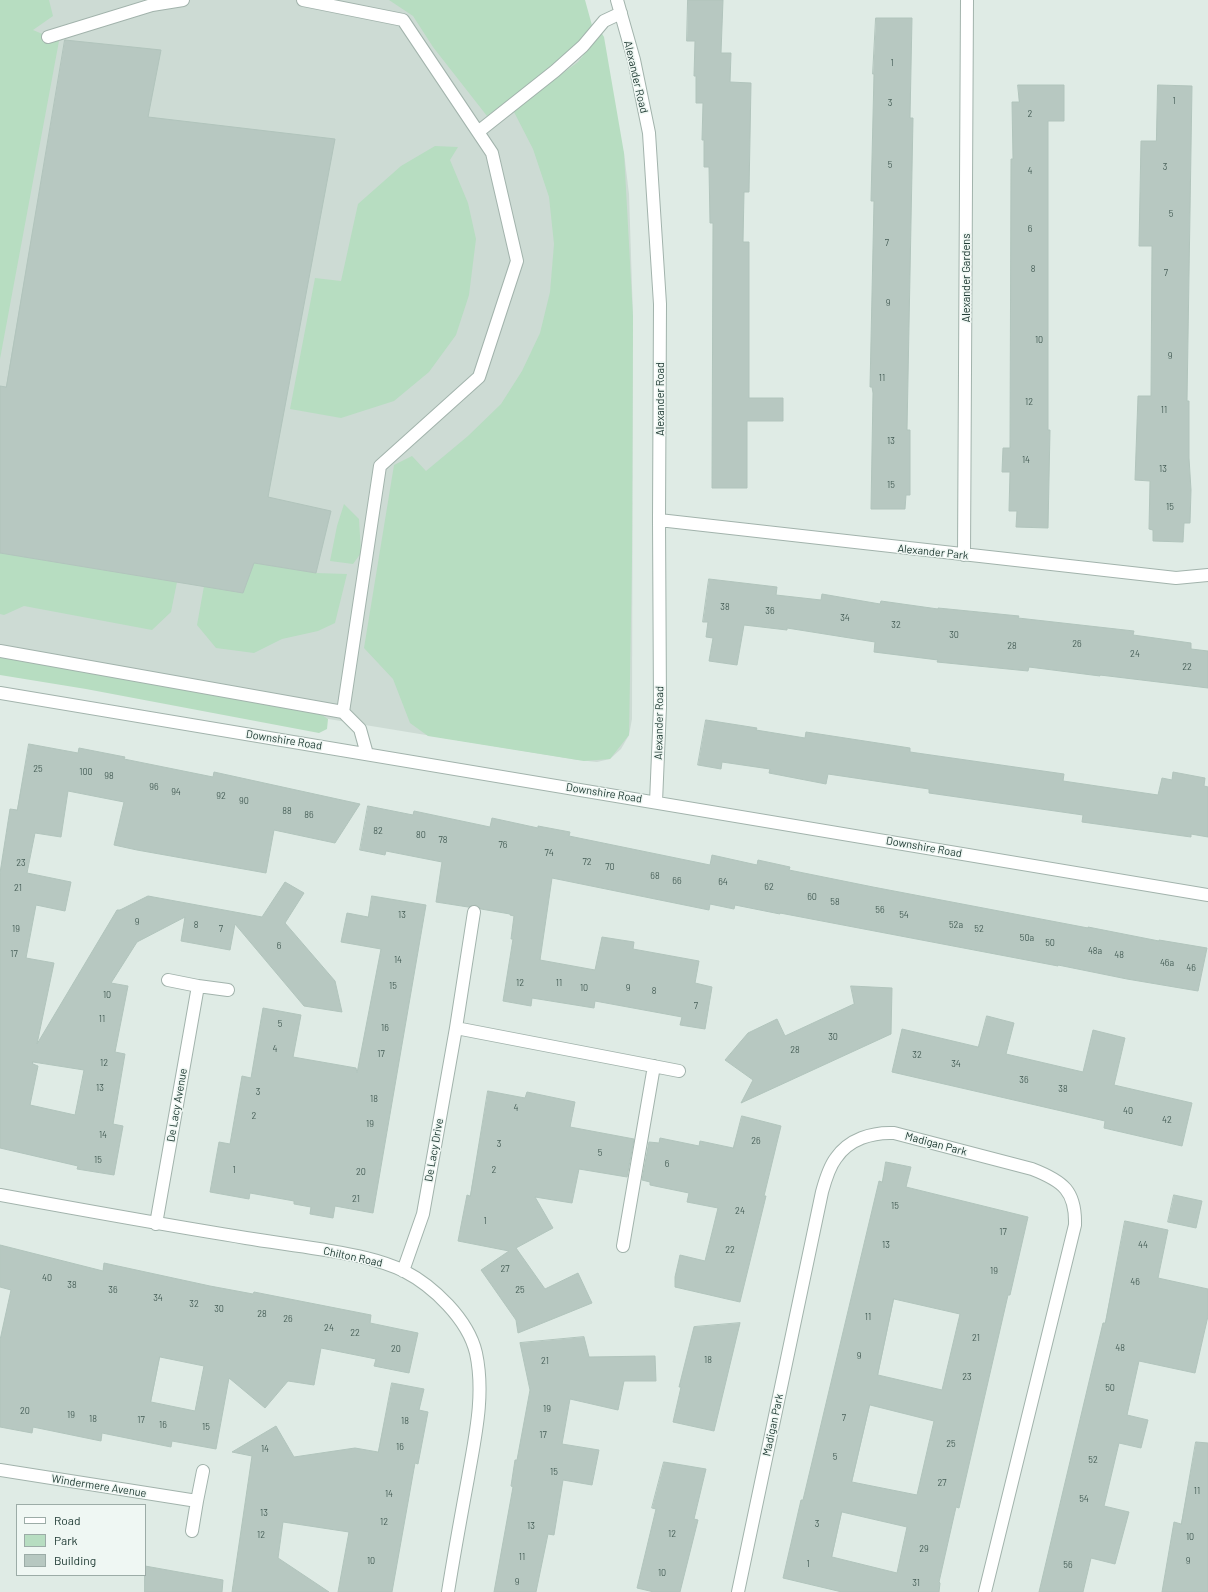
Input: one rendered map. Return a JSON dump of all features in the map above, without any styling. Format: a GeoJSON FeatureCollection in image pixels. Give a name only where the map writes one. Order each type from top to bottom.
{"type":"FeatureCollection","features":[{"type":"Feature","properties":{"kind":"street"},"geometry":{"type":"LineString","coordinates":[[48,37],[152,5],[183,0]]}},
{"type":"Feature","properties":{"kind":"street"},"geometry":{"type":"LineString","coordinates":[[303,0],[404,20],[492,153],[517,261],[479,377],[380,466],[343,712]]}},
{"type":"Feature","properties":{"kind":"street","name":"Alexander Road"},"geometry":{"type":"LineString","coordinates":[[617,0],[634,60],[649,133],[660,304],[660,708],[656,802]]}},
{"type":"Feature","properties":{"kind":"street","name":"Alexander Gardens"},"geometry":{"type":"LineString","coordinates":[[964,555],[967,0]]}},
{"type":"Feature","properties":{"kind":"street"},"geometry":{"type":"LineString","coordinates":[[478,132],[555,71],[583,46],[604,21],[621,13]]}},
{"type":"Feature","properties":{"kind":"street","name":"Alexander Park"},"geometry":{"type":"LineString","coordinates":[[659,520],[1176,578],[1208,575]]}},
{"type":"Feature","properties":{"kind":"street"},"geometry":{"type":"LineString","coordinates":[[0,651],[343,712],[360,729],[367,754]]}},
{"type":"Feature","properties":{"kind":"street","name":"Downshire Road"},"geometry":{"type":"LineString","coordinates":[[0,693],[1208,895]]}},
{"type":"Feature","properties":{"kind":"street","name":"De Lacy Drive"},"geometry":{"type":"LineString","coordinates":[[403,1271],[422,1214],[456,1028],[474,912]]}},
{"type":"Feature","properties":{"kind":"street"},"geometry":{"type":"LineString","coordinates":[[168,980],[228,990]]}},
{"type":"Feature","properties":{"kind":"street","name":"De Lacy Avenue"},"geometry":{"type":"LineString","coordinates":[[156,1224],[198,986]]}},
{"type":"Feature","properties":{"kind":"street"},"geometry":{"type":"LineString","coordinates":[[456,1028],[679,1071]]}},
{"type":"Feature","properties":{"kind":"street"},"geometry":{"type":"LineString","coordinates":[[623,1246],[654,1066]]}},
{"type":"Feature","properties":{"kind":"street","name":"Madigan Park"},"geometry":{"type":"LineString","coordinates":[[738,1592],[822,1192],[827,1176],[836,1158],[849,1144],[867,1135],[886,1133],[925,1141],[1043,1174],[1065,1188],[1073,1200],[1075,1210],[1074,1225],[985,1592]]}},
{"type":"Feature","properties":{"kind":"street","name":"Chilton Road"},"geometry":{"type":"LineString","coordinates":[[0,1195],[156,1224],[353,1255],[391,1265],[429,1287],[460,1320],[475,1351],[480,1378],[479,1409],[448,1592]]}},
{"type":"Feature","properties":{"kind":"street","name":"Windermere Avenue"},"geometry":{"type":"LineString","coordinates":[[0,1470],[197,1501]]}},
{"type":"Feature","properties":{"kind":"street"},"geometry":{"type":"LineString","coordinates":[[192,1531],[203,1471]]}},
{"type":"Feature","properties":{"kind":"shaded area"},"geometry":{"type":"Polygon","coordinates":[[[0,0],[556,0],[624,153],[629,194],[633,317],[632,719],[629,735],[621,749],[610,759],[597,762],[578,760],[0,665],[0,0]]]}},
{"type":"Feature","properties":{"kind":"green space"},"geometry":{"type":"Polygon","coordinates":[[[0,0],[49,0],[53,16],[33,30],[59,41],[0,359],[0,0]]]}},
{"type":"Feature","properties":{"kind":"green space"},"geometry":{"type":"Polygon","coordinates":[[[389,0],[585,0],[593,29],[557,64],[487,116],[433,47],[413,16],[389,0]]]}},
{"type":"Feature","properties":{"kind":"green space"},"geometry":{"type":"Polygon","coordinates":[[[601,32],[604,37],[624,153],[633,317],[632,560],[629,735],[610,759],[584,761],[428,736],[410,723],[393,679],[364,648],[394,465],[412,456],[426,471],[468,436],[501,404],[522,371],[540,333],[550,292],[554,244],[549,197],[533,149],[513,110],[578,62],[601,32]]]}},
{"type":"Feature","properties":{"kind":"green space"},"geometry":{"type":"Polygon","coordinates":[[[435,146],[458,147],[450,160],[468,203],[476,239],[469,295],[456,335],[429,372],[394,401],[341,418],[290,409],[315,278],[341,281],[358,204],[401,166],[435,146]]]}},
{"type":"Feature","properties":{"kind":"green space"},"geometry":{"type":"Polygon","coordinates":[[[344,504],[359,519],[361,553],[353,564],[330,561],[337,526],[344,504]]]}},
{"type":"Feature","properties":{"kind":"green space"},"geometry":{"type":"Polygon","coordinates":[[[0,553],[177,582],[171,612],[152,630],[24,606],[4,615],[0,614],[0,553]]]}},
{"type":"Feature","properties":{"kind":"green space"},"geometry":{"type":"Polygon","coordinates":[[[254,563],[316,573],[347,574],[335,623],[318,631],[282,639],[254,653],[216,648],[197,625],[204,586],[243,593],[254,563]]]}},
{"type":"Feature","properties":{"kind":"green space"},"geometry":{"type":"Polygon","coordinates":[[[0,654],[319,713],[328,719],[327,729],[319,733],[86,689],[0,675],[0,654]]]}},
{"type":"Feature","properties":{"kind":"building"},"geometry":{"type":"Polygon","coordinates":[[[688,0],[723,0],[721,53],[731,53],[730,82],[751,83],[749,192],[744,192],[743,242],[749,242],[749,398],[783,398],[783,421],[747,421],[747,488],[712,488],[713,223],[710,223],[709,167],[704,167],[704,140],[702,140],[703,103],[696,103],[696,76],[694,76],[695,41],[687,41],[688,0]]]}},
{"type":"Feature","properties":{"kind":"building"},"geometry":{"type":"Polygon","coordinates":[[[876,18],[912,18],[910,118],[913,118],[907,430],[910,430],[910,495],[906,495],[905,509],[871,509],[873,393],[872,387],[870,387],[874,201],[871,201],[873,74],[876,18]]]}},
{"type":"Feature","properties":{"kind":"building"},"geometry":{"type":"Polygon","coordinates":[[[65,40],[161,50],[148,117],[335,139],[268,497],[331,511],[316,573],[254,563],[243,593],[0,553],[0,386],[6,387],[65,40]]]}},
{"type":"Feature","properties":{"kind":"building"},"geometry":{"type":"Polygon","coordinates":[[[1018,85],[1064,85],[1064,121],[1048,121],[1048,430],[1050,430],[1048,528],[1016,527],[1017,511],[1009,511],[1010,472],[1002,472],[1003,448],[1010,448],[1011,159],[1013,159],[1012,102],[1019,102],[1018,85]]]}},
{"type":"Feature","properties":{"kind":"building"},"geometry":{"type":"Polygon","coordinates":[[[1158,85],[1192,86],[1187,401],[1189,401],[1189,458],[1191,490],[1190,523],[1184,523],[1183,542],[1153,541],[1153,530],[1149,529],[1150,481],[1135,480],[1138,396],[1151,396],[1152,246],[1139,246],[1141,141],[1156,141],[1158,85]]]}},
{"type":"Feature","properties":{"kind":"building"},"geometry":{"type":"Polygon","coordinates":[[[709,579],[777,587],[776,595],[821,600],[822,594],[880,604],[881,601],[938,609],[1019,616],[1018,618],[1134,631],[1133,635],[1191,643],[1191,649],[1208,651],[1208,688],[1029,667],[1028,671],[937,662],[938,660],[874,652],[875,642],[787,628],[787,630],[744,625],[737,665],[709,661],[713,638],[706,637],[708,622],[703,622],[709,579]]]}},
{"type":"Feature","properties":{"kind":"building"},"geometry":{"type":"Polygon","coordinates":[[[706,720],[757,728],[756,730],[805,738],[806,732],[910,748],[910,752],[1064,774],[1063,781],[1158,795],[1162,778],[1172,780],[1173,772],[1205,778],[1204,786],[1208,787],[1208,837],[1191,834],[1191,837],[1082,822],[1083,815],[929,793],[929,789],[828,774],[826,784],[769,773],[770,769],[722,762],[721,769],[698,765],[706,720]]]}},
{"type":"Feature","properties":{"kind":"building"},"geometry":{"type":"Polygon","coordinates":[[[29,744],[78,753],[79,748],[125,757],[124,759],[213,777],[214,772],[360,804],[335,843],[274,830],[266,873],[114,845],[124,802],[68,791],[61,837],[35,833],[27,873],[71,882],[65,911],[36,905],[26,958],[54,963],[37,1044],[117,910],[120,910],[148,896],[262,917],[285,882],[304,893],[285,923],[335,981],[342,1012],[304,1006],[235,924],[230,950],[181,941],[185,917],[137,942],[111,983],[128,986],[115,1052],[125,1054],[113,1124],[123,1126],[114,1175],[77,1169],[78,1166],[0,1148],[0,873],[10,809],[17,810],[29,744]],[[33,1062],[33,1064],[38,1066],[30,1105],[75,1115],[84,1070],[33,1062]]]}},
{"type":"Feature","properties":{"kind":"building"},"geometry":{"type":"Polygon","coordinates":[[[368,806],[413,815],[414,811],[490,827],[492,818],[538,828],[538,826],[570,832],[569,836],[710,865],[712,855],[757,865],[758,860],[790,867],[789,870],[873,887],[1159,941],[1207,948],[1198,991],[735,905],[734,909],[710,904],[709,910],[552,878],[540,960],[595,970],[602,937],[634,942],[633,949],[699,961],[695,983],[712,987],[705,1029],[680,1025],[682,1017],[595,1001],[594,1008],[532,998],[531,1006],[503,1001],[513,939],[511,939],[514,916],[481,909],[476,905],[468,907],[436,902],[442,862],[386,851],[385,855],[360,850],[368,806]]]}},
{"type":"Feature","properties":{"kind":"building"},"geometry":{"type":"Polygon","coordinates":[[[372,896],[426,905],[373,1213],[335,1206],[333,1218],[310,1214],[311,1207],[294,1204],[294,1201],[250,1193],[249,1199],[210,1192],[219,1142],[230,1144],[242,1076],[251,1078],[263,1008],[301,1015],[293,1057],[356,1068],[357,1073],[381,949],[341,942],[347,913],[368,917],[372,896]]]}},
{"type":"Feature","properties":{"kind":"building"},"geometry":{"type":"Polygon","coordinates":[[[851,986],[892,988],[891,1034],[741,1103],[753,1080],[725,1060],[748,1033],[777,1019],[785,1036],[854,1004],[851,986]]]}},
{"type":"Feature","properties":{"kind":"building"},"geometry":{"type":"Polygon","coordinates":[[[987,1016],[1014,1023],[1006,1054],[1083,1072],[1093,1030],[1125,1038],[1114,1085],[1192,1103],[1182,1146],[1104,1128],[1105,1121],[892,1072],[902,1029],[978,1047],[987,1016]]]}},
{"type":"Feature","properties":{"kind":"building"},"geometry":{"type":"Polygon","coordinates":[[[488,1091],[525,1098],[527,1092],[575,1102],[570,1127],[634,1139],[627,1177],[579,1169],[572,1203],[535,1197],[553,1228],[516,1248],[545,1289],[578,1273],[592,1303],[518,1333],[516,1320],[481,1270],[509,1251],[458,1241],[467,1195],[470,1196],[488,1091]]]}},
{"type":"Feature","properties":{"kind":"building"},"geometry":{"type":"Polygon","coordinates":[[[742,1116],[781,1126],[764,1196],[766,1196],[740,1302],[675,1287],[675,1277],[680,1255],[705,1261],[718,1208],[687,1202],[689,1193],[650,1185],[650,1182],[642,1180],[649,1142],[659,1143],[660,1138],[699,1146],[700,1141],[733,1148],[742,1116]]]}},
{"type":"Feature","properties":{"kind":"building"},"geometry":{"type":"Polygon","coordinates":[[[886,1162],[911,1167],[906,1187],[1028,1217],[1010,1295],[1008,1295],[959,1508],[956,1507],[939,1582],[939,1592],[842,1592],[783,1578],[879,1181],[882,1182],[886,1162]],[[894,1299],[878,1375],[942,1390],[960,1314],[894,1299]],[[870,1405],[852,1482],[917,1495],[934,1421],[870,1405]],[[842,1512],[832,1557],[897,1573],[907,1527],[842,1512]]]}},
{"type":"Feature","properties":{"kind":"building"},"geometry":{"type":"Polygon","coordinates":[[[1174,1195],[1202,1201],[1196,1228],[1168,1222],[1174,1195]]]}},
{"type":"Feature","properties":{"kind":"building"},"geometry":{"type":"Polygon","coordinates":[[[1125,1221],[1168,1230],[1158,1278],[1208,1289],[1208,1316],[1195,1373],[1139,1361],[1127,1415],[1148,1420],[1141,1448],[1119,1443],[1104,1506],[1129,1512],[1115,1564],[1091,1558],[1083,1592],[1039,1592],[1103,1323],[1105,1323],[1125,1221]]]}},
{"type":"Feature","properties":{"kind":"building"},"geometry":{"type":"Polygon","coordinates":[[[0,1245],[103,1271],[104,1263],[210,1286],[253,1294],[254,1292],[371,1315],[370,1323],[418,1333],[409,1373],[374,1366],[376,1359],[321,1348],[314,1385],[288,1381],[265,1408],[229,1378],[216,1449],[172,1441],[171,1447],[102,1433],[101,1441],[33,1427],[32,1433],[0,1427],[0,1340],[11,1290],[0,1287],[0,1245]],[[160,1357],[151,1402],[195,1411],[204,1366],[160,1357]]]}},
{"type":"Feature","properties":{"kind":"building"},"geometry":{"type":"Polygon","coordinates":[[[740,1323],[714,1431],[673,1422],[681,1387],[679,1387],[694,1327],[740,1323]]]}},
{"type":"Feature","properties":{"kind":"building"},"geometry":{"type":"Polygon","coordinates":[[[584,1337],[589,1357],[655,1356],[656,1381],[624,1381],[618,1410],[570,1399],[562,1444],[599,1450],[592,1485],[563,1480],[554,1535],[548,1534],[536,1592],[494,1592],[513,1487],[511,1486],[515,1460],[517,1460],[530,1390],[520,1343],[584,1337]]]}},
{"type":"Feature","properties":{"kind":"building"},"geometry":{"type":"Polygon","coordinates":[[[392,1383],[424,1389],[419,1410],[428,1412],[418,1464],[415,1463],[392,1592],[338,1592],[349,1532],[283,1522],[278,1558],[329,1592],[232,1592],[252,1456],[232,1452],[276,1426],[294,1457],[355,1448],[378,1452],[392,1383]]]}},
{"type":"Feature","properties":{"kind":"building"},"geometry":{"type":"Polygon","coordinates":[[[1196,1442],[1208,1443],[1208,1592],[1162,1592],[1174,1522],[1181,1524],[1196,1442]]]}},
{"type":"Feature","properties":{"kind":"building"},"geometry":{"type":"Polygon","coordinates":[[[664,1462],[706,1469],[694,1519],[698,1520],[680,1592],[654,1592],[637,1588],[656,1509],[652,1508],[664,1462]]]}},
{"type":"Feature","properties":{"kind":"building"},"geometry":{"type":"Polygon","coordinates":[[[146,1566],[223,1580],[222,1592],[145,1592],[146,1566]]]}}]}
